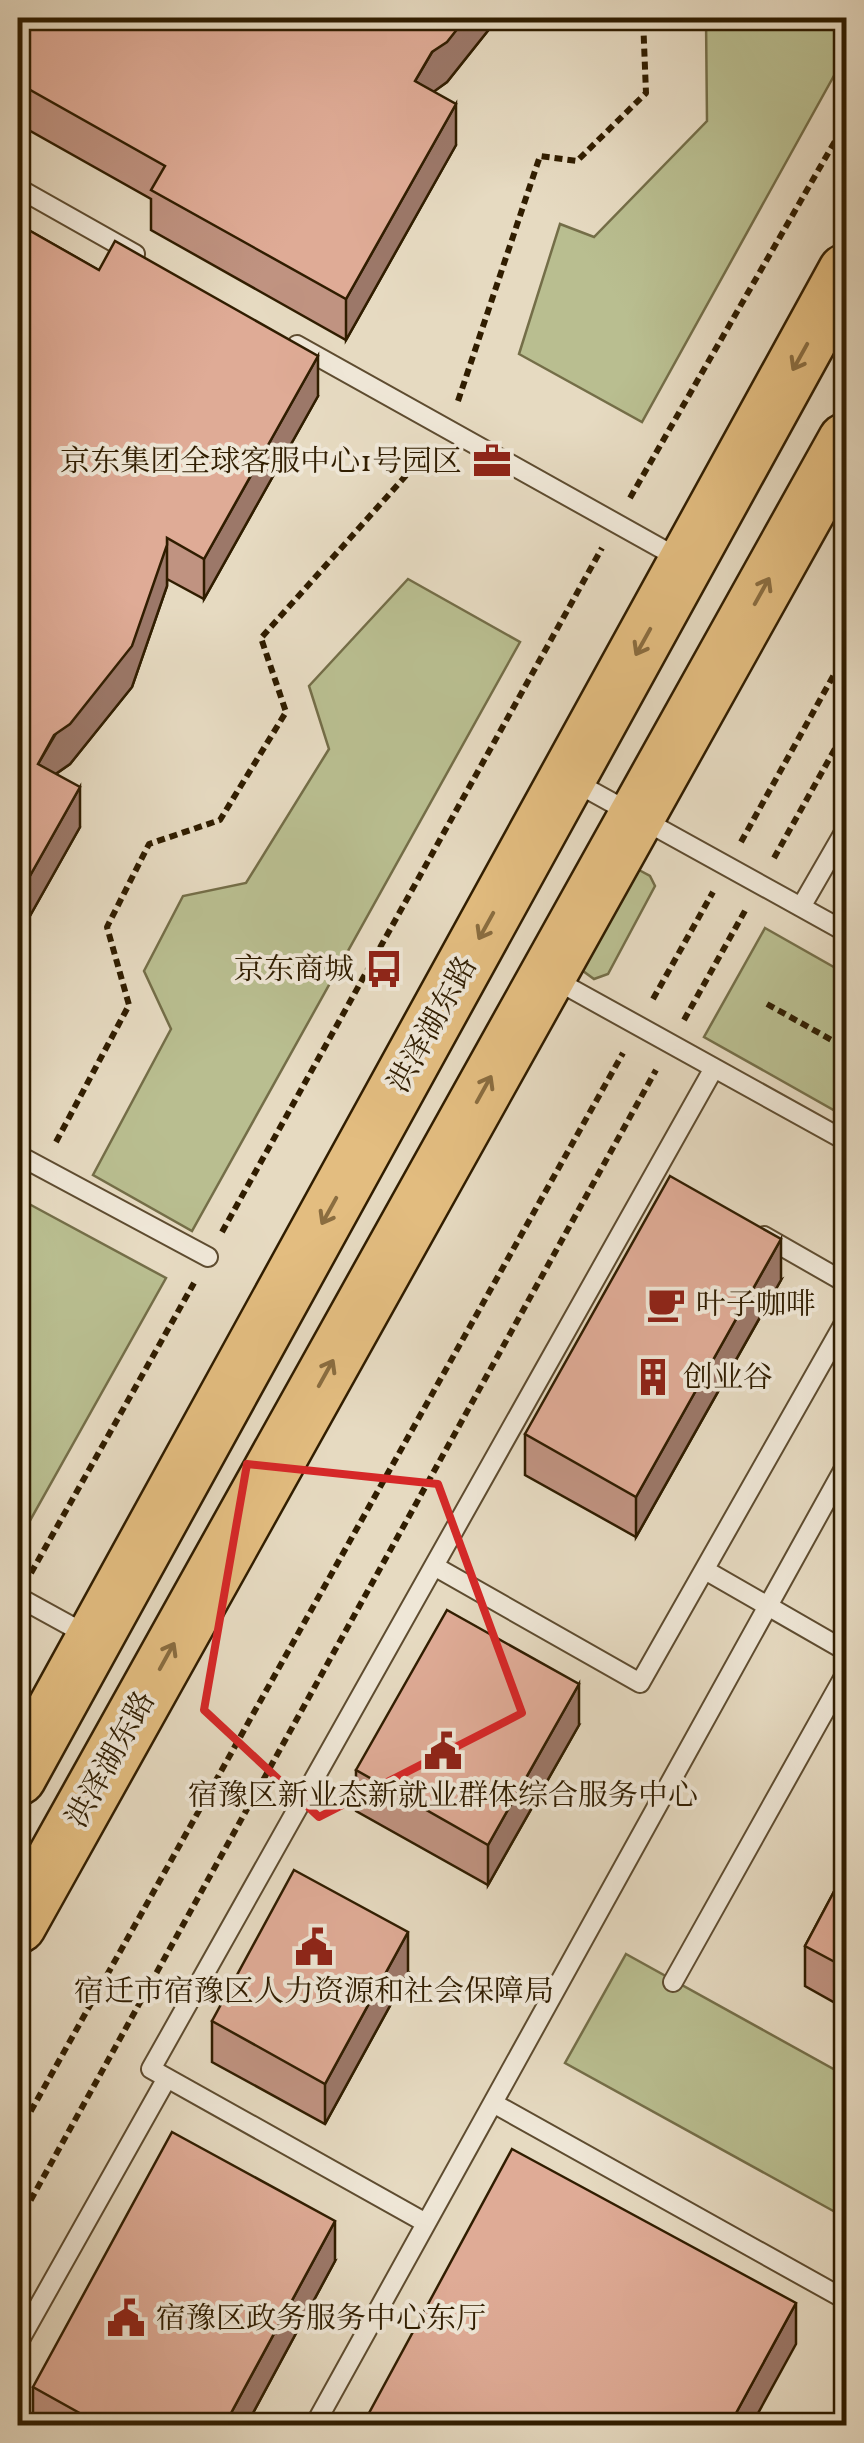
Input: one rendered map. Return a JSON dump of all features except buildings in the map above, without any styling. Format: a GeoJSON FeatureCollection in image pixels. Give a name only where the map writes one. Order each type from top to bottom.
{"type":"FeatureCollection","features":[{"type":"Feature","properties":{"kind":"main road","name":"洪泽湖东路"},"geometry":{"type":"LineString","coordinates":[[18,1777],[846,272]]}},
{"type":"Feature","properties":{"kind":"main road","name":"洪泽湖东路"},"geometry":{"type":"LineString","coordinates":[[18,1925],[846,441]]}},
{"type":"Feature","properties":{"kind":"lane"},"geometry":{"type":"LineString","coordinates":[[18,188],[155,265]]}},
{"type":"Feature","properties":{"kind":"lane"},"geometry":{"type":"LineString","coordinates":[[276,333],[686,563]]}},
{"type":"Feature","properties":{"kind":"lane"},"geometry":{"type":"LineString","coordinates":[[568,778],[846,932]]}},
{"type":"Feature","properties":{"kind":"lane"},"geometry":{"type":"LineString","coordinates":[[802,908],[846,830]]}},
{"type":"Feature","properties":{"kind":"lane"},"geometry":{"type":"LineString","coordinates":[[548,976],[846,1141]]}},
{"type":"Feature","properties":{"kind":"lane"},"geometry":{"type":"LineString","coordinates":[[426,2223],[151,2069],[434,1566],[662,1179],[714,1068]]}},
{"type":"Feature","properties":{"kind":"lane"},"geometry":{"type":"LineString","coordinates":[[18,1155],[208,1257]]}},
{"type":"Feature","properties":{"kind":"lane"},"geometry":{"type":"LineString","coordinates":[[750,1229],[846,1283]]}},
{"type":"Feature","properties":{"kind":"lane"},"geometry":{"type":"LineString","coordinates":[[434,1566],[640,1683],[846,1320]]}},
{"type":"Feature","properties":{"kind":"lane"},"geometry":{"type":"LineString","coordinates":[[314,2426],[846,1465]]}},
{"type":"Feature","properties":{"kind":"lane"},"geometry":{"type":"LineString","coordinates":[[704,1570],[846,1651]]}},
{"type":"Feature","properties":{"kind":"lane"},"geometry":{"type":"LineString","coordinates":[[18,1597],[94,1639]]}},
{"type":"Feature","properties":{"kind":"lane"},"geometry":{"type":"LineString","coordinates":[[673,1982],[846,1673]]}},
{"type":"Feature","properties":{"kind":"lane"},"geometry":{"type":"LineString","coordinates":[[18,2343],[167,2078]]}},
{"type":"Feature","properties":{"kind":"lane"},"geometry":{"type":"LineString","coordinates":[[493,2102],[846,2300]]}},
{"type":"Feature","properties":{"kind":"path"},"geometry":{"type":"LineString","coordinates":[[18,1213],[129,1005],[106,927],[150,844],[220,820],[286,712],[261,638],[448,429],[540,156],[577,161],[646,93],[642,18]]}},
{"type":"Feature","properties":{"kind":"path"},"geometry":{"type":"LineString","coordinates":[[18,1597],[616,523],[846,122]]}},
{"type":"Feature","properties":{"kind":"path"},"geometry":{"type":"LineString","coordinates":[[18,2134],[846,653]]}},
{"type":"Feature","properties":{"kind":"path"},"geometry":{"type":"LineString","coordinates":[[18,2223],[846,729]]}},
{"type":"Feature","properties":{"kind":"path"},"geometry":{"type":"LineString","coordinates":[[767,1004],[846,1048]]}},
{"type":"Feature","properties":{"kind":"highlighted area"},"geometry":{"type":"Polygon","coordinates":[[[247,1464],[438,1484],[522,1713],[319,1817],[204,1710],[247,1464]]]}},
{"type":"Feature","properties":{"kind":"green space"},"geometry":{"type":"Polygon","coordinates":[[[706,18],[846,18],[846,54],[642,422],[519,354],[560,224],[594,237],[707,121],[706,18]]]}},
{"type":"Feature","properties":{"kind":"green space"},"geometry":{"type":"Polygon","coordinates":[[[408,579],[520,642],[192,1231],[93,1175],[171,1029],[144,971],[183,896],[246,883],[329,749],[309,686],[408,579]]]}},
{"type":"Feature","properties":{"kind":"green space"},"geometry":{"type":"Polygon","coordinates":[[[639,870],[650,876],[655,886],[608,974],[594,979],[583,971],[582,965],[632,872],[639,870]]]}},
{"type":"Feature","properties":{"kind":"green space"},"geometry":{"type":"Polygon","coordinates":[[[765,928],[846,974],[846,1117],[704,1037],[765,928]]]}},
{"type":"Feature","properties":{"kind":"green space"},"geometry":{"type":"Polygon","coordinates":[[[18,1198],[166,1278],[18,1542],[18,1198]]]}},
{"type":"Feature","properties":{"kind":"green space"},"geometry":{"type":"Polygon","coordinates":[[[626,1954],[846,2076],[846,2218],[565,2063],[626,1954]]]}},
{"type":"Feature","properties":{"kind":"place","name":"京东集团全球客服中心1号园区"},"geometry":{"type":"Point","coordinates":[492,461]}},
{"type":"Feature","properties":{"kind":"place","name":"京东商城"},"geometry":{"type":"Point","coordinates":[384,969]}},
{"type":"Feature","properties":{"kind":"place","name":"叶子咖啡"},"geometry":{"type":"Point","coordinates":[666,1304]}},
{"type":"Feature","properties":{"kind":"place","name":"创业谷"},"geometry":{"type":"Point","coordinates":[653,1377]}},
{"type":"Feature","properties":{"kind":"place","name":"宿豫区新业态新就业群体综合服务中心"},"geometry":{"type":"Point","coordinates":[443,1751]}},
{"type":"Feature","properties":{"kind":"place","name":"宿迁市宿豫区人力资源和社会保障局"},"geometry":{"type":"Point","coordinates":[314,1947]}},
{"type":"Feature","properties":{"kind":"place","name":"宿豫区政务服务中心东厅"},"geometry":{"type":"Point","coordinates":[126,2318]}}]}
